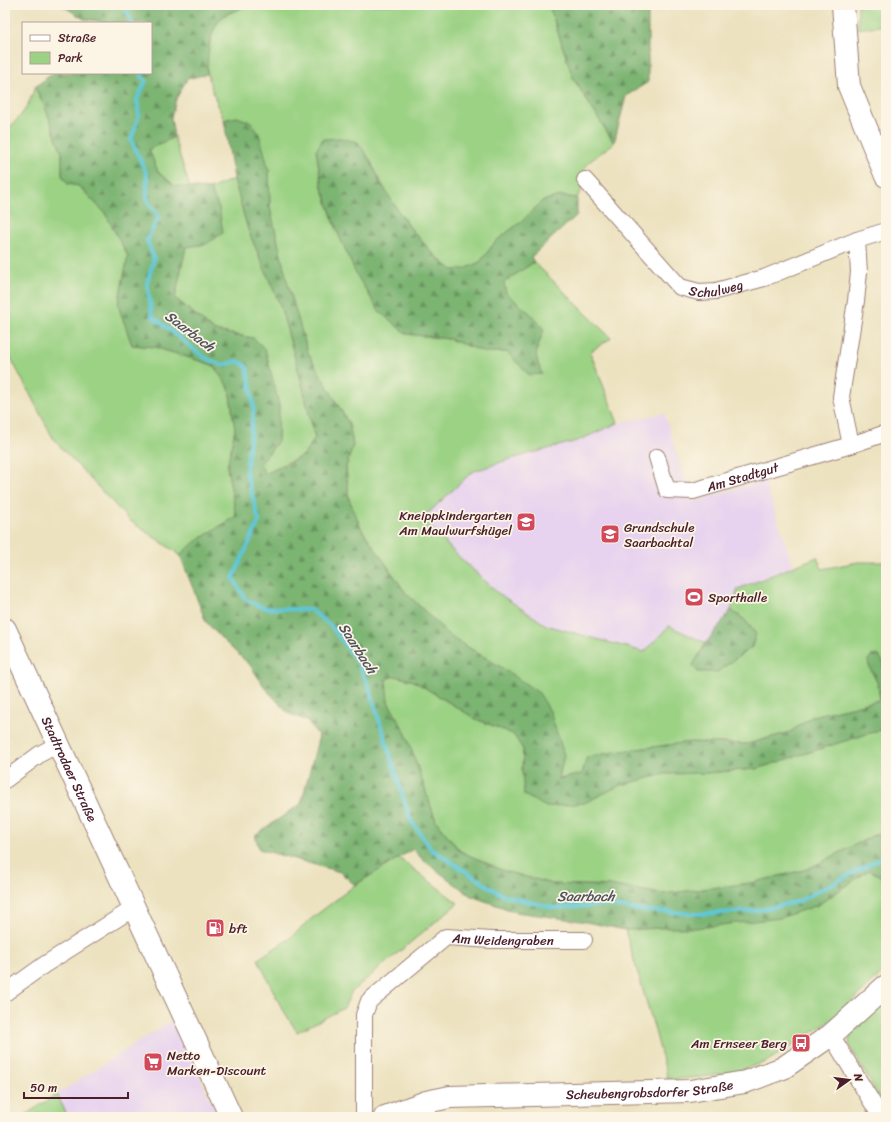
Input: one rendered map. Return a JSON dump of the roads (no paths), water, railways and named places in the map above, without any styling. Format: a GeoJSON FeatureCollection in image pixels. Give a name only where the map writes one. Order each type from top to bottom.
{"type":"FeatureCollection","features":[{"type":"Feature","properties":{"kind":"main road"},"geometry":{"type":"LineString","coordinates":[[843,5],[849,86],[886,176]]}},
{"type":"Feature","properties":{"kind":"main road","name":"Stadtrodaer Straße"},"geometry":{"type":"LineString","coordinates":[[5,629],[231,1117]]}},
{"type":"Feature","properties":{"kind":"main road","name":"Scheubengrobsdorfer Straße"},"geometry":{"type":"LineString","coordinates":[[385,1117],[424,1111],[450,1097],[690,1091],[745,1082],[783,1068],[831,1035],[886,986]]}},
{"type":"Feature","properties":{"kind":"street","name":"Schulweg"},"geometry":{"type":"LineString","coordinates":[[585,180],[680,287],[699,292],[716,291],[764,278],[857,240],[886,231]]}},
{"type":"Feature","properties":{"kind":"street"},"geometry":{"type":"LineString","coordinates":[[851,445],[841,397],[859,272],[857,240]]}},
{"type":"Feature","properties":{"kind":"street","name":"Am Stadtgut"},"geometry":{"type":"LineString","coordinates":[[657,457],[667,490],[693,491],[851,445],[886,433]]}},
{"type":"Feature","properties":{"kind":"street"},"geometry":{"type":"LineString","coordinates":[[5,780],[40,754],[58,744]]}},
{"type":"Feature","properties":{"kind":"street"},"geometry":{"type":"LineString","coordinates":[[5,993],[44,965],[134,908]]}},
{"type":"Feature","properties":{"kind":"street","name":"Am Weidengraben"},"geometry":{"type":"LineString","coordinates":[[364,1117],[364,1016],[369,1001],[446,937],[491,940],[584,940]]}},
{"type":"Feature","properties":{"kind":"street"},"geometry":{"type":"LineString","coordinates":[[831,1035],[881,1117]]}},
{"type":"Feature","properties":{"kind":"waterway","name":"Saarbach"},"geometry":{"type":"LineString","coordinates":[[124,5],[132,22]]}},
{"type":"Feature","properties":{"kind":"waterway","name":"Saarbach"},"geometry":{"type":"LineString","coordinates":[[140,74],[146,81],[137,100],[139,115],[131,140],[147,175],[147,201],[159,216],[147,240],[154,259],[147,283],[152,316],[205,358],[222,365],[238,361],[247,367],[254,408],[246,472],[259,521],[233,578],[246,600],[265,608],[311,610],[331,626],[356,660],[368,684],[410,819],[431,849],[502,895],[554,908],[605,905],[639,910],[698,914],[754,911],[797,902],[886,856]]}},
{"type":"Feature","properties":{"kind":"place","name":"Kneippkindergarten Am Maulwurfshügel"},"geometry":{"type":"Point","coordinates":[526,522]}},
{"type":"Feature","properties":{"kind":"place","name":"Grundschule Saarbachtal"},"geometry":{"type":"Point","coordinates":[610,534]}},
{"type":"Feature","properties":{"kind":"place","name":"Sporthalle"},"geometry":{"type":"Point","coordinates":[694,597]}},
{"type":"Feature","properties":{"kind":"place","name":"bft"},"geometry":{"type":"Point","coordinates":[215,928]}},
{"type":"Feature","properties":{"kind":"place","name":"Am Ernseer Berg"},"geometry":{"type":"Point","coordinates":[801,1043]}},
{"type":"Feature","properties":{"kind":"place","name":"Netto Marken-Discount"},"geometry":{"type":"Point","coordinates":[153,1062]}}]}
